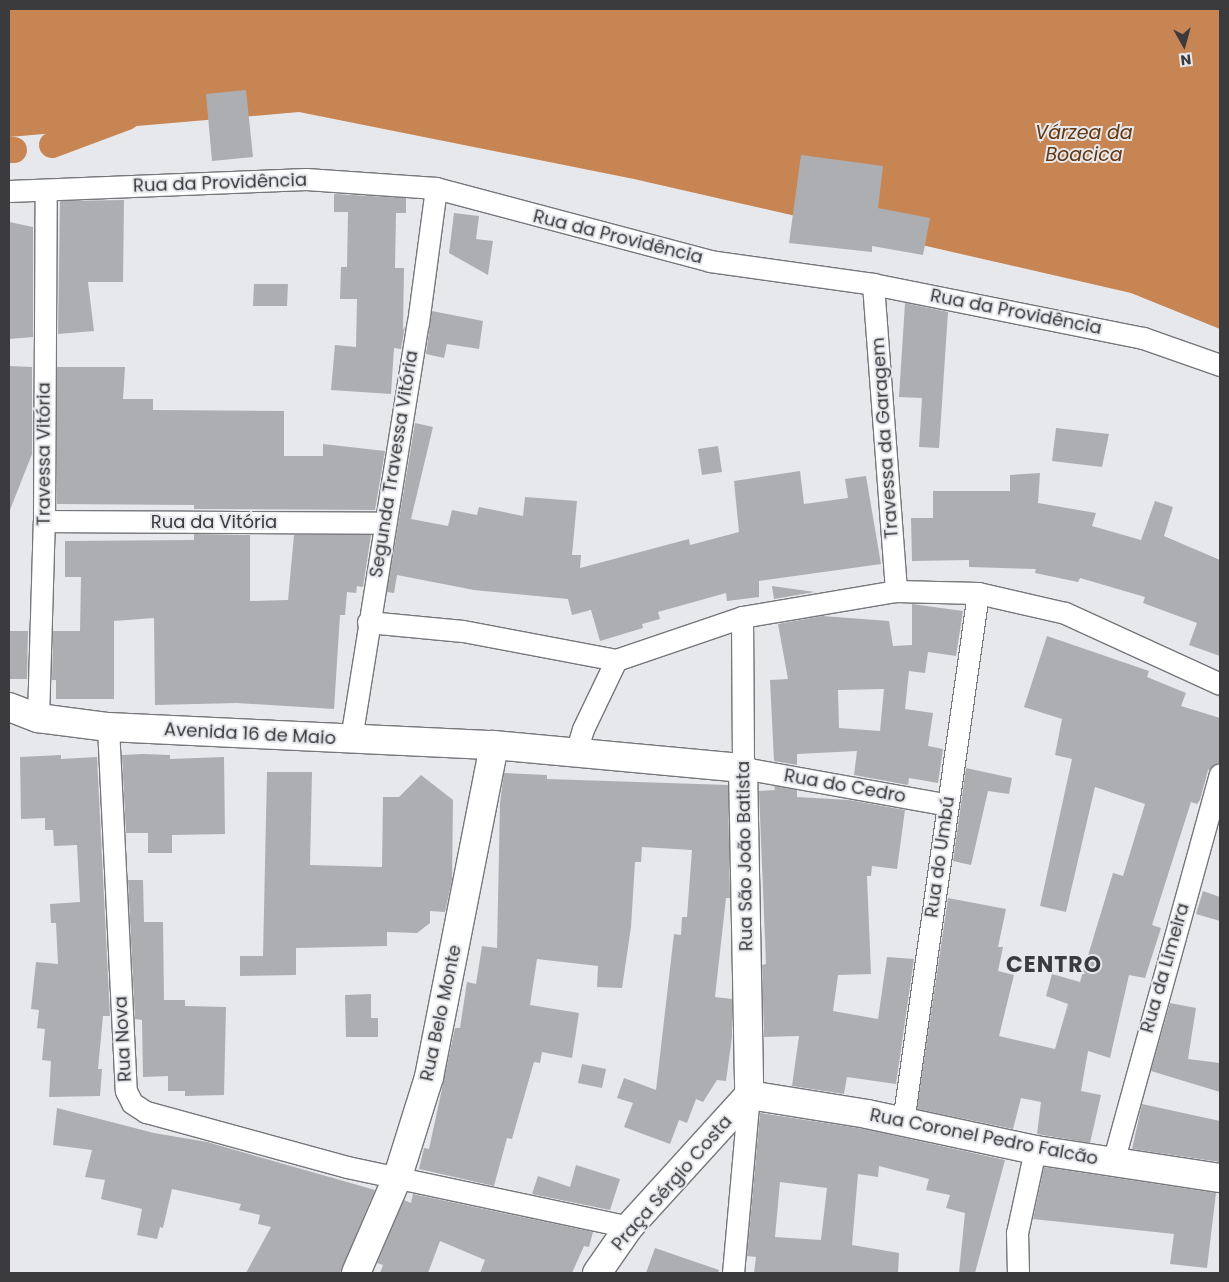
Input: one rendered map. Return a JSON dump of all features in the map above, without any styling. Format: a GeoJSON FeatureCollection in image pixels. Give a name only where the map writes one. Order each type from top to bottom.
{"type":"FeatureCollection","features":[{"type":"Feature","properties":{"kind":"street","name":"Rua da Providência"},"geometry":{"type":"LineString","coordinates":[[9,191],[306,179],[436,188],[710,260],[873,284],[1143,338],[1220,365]]}},
{"type":"Feature","properties":{"kind":"street","name":"Segunda Travessa Vitória"},"geometry":{"type":"LineString","coordinates":[[350,739],[418,323],[436,188]]}},
{"type":"Feature","properties":{"kind":"street","name":"Travessa Vitória"},"geometry":{"type":"LineString","coordinates":[[38,718],[44,521],[46,190]]}},
{"type":"Feature","properties":{"kind":"street","name":"Travessa da Garagem"},"geometry":{"type":"LineString","coordinates":[[873,284],[896,591]]}},
{"type":"Feature","properties":{"kind":"street","name":"Rua da Vitória"},"geometry":{"type":"LineString","coordinates":[[44,521],[384,523]]}},
{"type":"Feature","properties":{"kind":"street"},"geometry":{"type":"LineString","coordinates":[[368,622],[463,631],[616,660],[742,616],[896,591],[978,593],[1064,613],[1219,681]]}},
{"type":"Feature","properties":{"kind":"street","name":"Rua do Umbú"},"geometry":{"type":"LineString","coordinates":[[903,1122],[978,593]]}},
{"type":"Feature","properties":{"kind":"street","name":"Rua São João Batista"},"geometry":{"type":"LineString","coordinates":[[742,616],[749,1095]]}},
{"type":"Feature","properties":{"kind":"street"},"geometry":{"type":"LineString","coordinates":[[576,752],[584,729],[616,660]]}},
{"type":"Feature","properties":{"kind":"street","name":"Avenida 16 de Maio"},"geometry":{"type":"LineString","coordinates":[[9,706],[38,718],[108,728],[494,745],[743,768]]}},
{"type":"Feature","properties":{"kind":"street","name":"Rua Nova"},"geometry":{"type":"LineString","coordinates":[[108,728],[126,1091],[132,1103],[146,1112],[347,1167],[398,1176],[629,1227]]}},
{"type":"Feature","properties":{"kind":"street","name":"Rua Belo Monte"},"geometry":{"type":"LineString","coordinates":[[356,1273],[398,1176],[429,1077],[494,745]]}},
{"type":"Feature","properties":{"kind":"street","name":"Rua do Cedro"},"geometry":{"type":"LineString","coordinates":[[743,768],[948,805]]}},
{"type":"Feature","properties":{"kind":"street","name":"Rua da Limeira"},"geometry":{"type":"LineString","coordinates":[[1113,1162],[1220,774]]}},
{"type":"Feature","properties":{"kind":"street"},"geometry":{"type":"LineString","coordinates":[[733,1273],[749,1095]]}},
{"type":"Feature","properties":{"kind":"street","name":"Rua Coronel Pedro Falcão"},"geometry":{"type":"LineString","coordinates":[[749,1095],[903,1122],[1035,1150],[1220,1178]]}},
{"type":"Feature","properties":{"kind":"street","name":"Praça Sérgio Costa"},"geometry":{"type":"LineString","coordinates":[[597,1273],[629,1227],[749,1095]]}},
{"type":"Feature","properties":{"kind":"street"},"geometry":{"type":"LineString","coordinates":[[1018,1273],[1017,1233],[1035,1150]]}},
{"type":"Feature","properties":{"kind":"water","name":"Várzea da Boacica"},"geometry":{"type":"Polygon","coordinates":[[[9,9],[1220,9],[1220,329],[1131,293],[634,179],[299,112],[9,137],[9,9]]]}},
{"type":"Feature","properties":{"kind":"building"},"geometry":{"type":"Polygon","coordinates":[[[246,90],[253,157],[212,161],[206,94],[246,90]]]}},
{"type":"Feature","properties":{"kind":"building"},"geometry":{"type":"Polygon","coordinates":[[[801,155],[883,166],[878,208],[930,218],[923,255],[872,246],[872,252],[789,243],[801,155]]]}},
{"type":"Feature","properties":{"kind":"building"},"geometry":{"type":"Polygon","coordinates":[[[334,194],[406,198],[406,213],[396,213],[395,268],[404,268],[403,330],[405,326],[401,349],[394,348],[391,394],[331,390],[335,345],[356,347],[357,299],[340,299],[341,267],[347,267],[348,212],[334,212],[334,194]]]}},
{"type":"Feature","properties":{"kind":"building"},"geometry":{"type":"Polygon","coordinates":[[[124,200],[123,282],[88,282],[94,331],[58,334],[60,201],[124,200]]]}},
{"type":"Feature","properties":{"kind":"building"},"geometry":{"type":"Polygon","coordinates":[[[454,213],[479,216],[476,239],[493,241],[488,275],[449,253],[454,213]]]}},
{"type":"Feature","properties":{"kind":"building"},"geometry":{"type":"Polygon","coordinates":[[[9,222],[33,227],[33,337],[9,339],[9,222]]]}},
{"type":"Feature","properties":{"kind":"building"},"geometry":{"type":"Polygon","coordinates":[[[254,284],[288,284],[287,306],[253,306],[254,284]]]}},
{"type":"Feature","properties":{"kind":"building"},"geometry":{"type":"Polygon","coordinates":[[[905,303],[948,312],[939,448],[919,447],[922,398],[899,397],[905,303]]]}},
{"type":"Feature","properties":{"kind":"building"},"geometry":{"type":"Polygon","coordinates":[[[432,311],[483,321],[479,349],[447,344],[444,358],[426,354],[432,311]]]}},
{"type":"Feature","properties":{"kind":"building"},"geometry":{"type":"Polygon","coordinates":[[[9,366],[32,367],[32,454],[10,510],[9,366]]]}},
{"type":"Feature","properties":{"kind":"building"},"geometry":{"type":"Polygon","coordinates":[[[57,367],[125,367],[123,399],[153,399],[153,410],[284,411],[284,456],[323,456],[323,444],[385,451],[375,510],[194,509],[194,505],[57,504],[57,367]]]}},
{"type":"Feature","properties":{"kind":"building"},"geometry":{"type":"Polygon","coordinates":[[[415,423],[433,427],[411,519],[448,526],[452,510],[477,515],[479,507],[523,516],[525,497],[577,501],[572,555],[581,555],[580,568],[689,539],[690,545],[739,532],[734,481],[800,471],[804,504],[848,498],[845,479],[866,476],[881,564],[759,581],[759,597],[727,601],[726,593],[658,612],[660,619],[642,624],[643,628],[600,641],[591,610],[572,615],[568,599],[474,590],[397,575],[394,593],[387,592],[415,423]]]}},
{"type":"Feature","properties":{"kind":"building"},"geometry":{"type":"Polygon","coordinates":[[[1056,428],[1109,434],[1102,467],[1052,461],[1056,428]]]}},
{"type":"Feature","properties":{"kind":"building"},"geometry":{"type":"Polygon","coordinates":[[[718,446],[722,472],[702,475],[698,449],[718,446]]]}},
{"type":"Feature","properties":{"kind":"building"},"geometry":{"type":"Polygon","coordinates":[[[1040,473],[1038,503],[1096,513],[1092,526],[1141,540],[1155,501],[1173,507],[1164,536],[1220,560],[1220,656],[1189,645],[1197,623],[1143,603],[1145,597],[1080,578],[1078,582],[1035,573],[1036,569],[969,567],[969,560],[912,561],[911,518],[933,518],[933,491],[1010,491],[1010,475],[1040,473]]]}},
{"type":"Feature","properties":{"kind":"building"},"geometry":{"type":"Polygon","coordinates":[[[194,534],[250,535],[250,601],[288,600],[294,535],[371,535],[363,587],[357,586],[356,593],[347,592],[345,615],[340,615],[334,709],[237,703],[155,705],[154,618],[114,621],[114,699],[56,699],[56,680],[52,680],[53,631],[80,631],[81,577],[65,577],[65,541],[194,540],[194,534]]]}},
{"type":"Feature","properties":{"kind":"building"},"geometry":{"type":"Polygon","coordinates":[[[772,586],[815,592],[774,599],[772,586]]]}},
{"type":"Feature","properties":{"kind":"building"},"geometry":{"type":"Polygon","coordinates":[[[912,604],[963,611],[956,656],[928,652],[925,673],[909,671],[905,709],[933,713],[928,746],[943,749],[938,783],[909,778],[908,785],[854,775],[857,751],[797,754],[797,765],[774,761],[770,680],[788,679],[778,624],[822,616],[889,621],[893,646],[912,645],[912,604]],[[884,689],[838,690],[839,728],[880,731],[884,689]]]}},
{"type":"Feature","properties":{"kind":"building"},"geometry":{"type":"Polygon","coordinates":[[[9,631],[28,631],[27,679],[9,679],[9,631]]]}},
{"type":"Feature","properties":{"kind":"building"},"geometry":{"type":"Polygon","coordinates":[[[1047,636],[1149,671],[1147,677],[1186,693],[1181,706],[1220,718],[1220,762],[1208,770],[1200,800],[1197,804],[1191,802],[1152,925],[1161,928],[1145,978],[1129,975],[1110,1058],[1088,1051],[1081,1091],[1101,1095],[1090,1143],[1037,1134],[1041,1102],[1021,1098],[1013,1129],[917,1109],[948,898],[1006,909],[998,947],[1003,947],[998,971],[1014,975],[999,1036],[1055,1049],[1068,1004],[1046,996],[1052,974],[1080,982],[1113,873],[1123,876],[1145,804],[1095,787],[1066,912],[1040,906],[1072,759],[1055,755],[1062,719],[1024,707],[1047,636]]]}},
{"type":"Feature","properties":{"kind":"building"},"geometry":{"type":"Polygon","coordinates":[[[61,755],[61,759],[97,757],[110,1016],[103,1016],[98,1069],[102,1069],[100,1096],[49,1097],[51,1061],[42,1060],[45,1029],[37,1028],[39,1010],[31,1009],[36,962],[58,964],[56,923],[51,923],[50,904],[80,902],[77,845],[54,846],[53,830],[45,830],[45,818],[21,819],[20,757],[61,755]]]}},
{"type":"Feature","properties":{"kind":"building"},"geometry":{"type":"Polygon","coordinates":[[[122,755],[170,755],[170,759],[224,757],[225,834],[172,835],[172,853],[148,853],[148,833],[126,833],[122,755]]]}},
{"type":"Feature","properties":{"kind":"building"},"geometry":{"type":"Polygon","coordinates":[[[966,768],[1012,778],[1009,794],[988,791],[971,865],[953,861],[966,768]]]}},
{"type":"Feature","properties":{"kind":"building"},"geometry":{"type":"Polygon","coordinates":[[[267,772],[312,772],[310,865],[382,867],[383,797],[399,797],[421,775],[453,800],[452,880],[445,912],[430,911],[430,923],[417,933],[387,932],[387,946],[296,948],[296,975],[240,976],[240,956],[263,956],[267,772]]]}},
{"type":"Feature","properties":{"kind":"building"},"geometry":{"type":"Polygon","coordinates":[[[504,773],[547,775],[547,779],[728,785],[730,898],[726,898],[715,997],[732,999],[732,1037],[726,1081],[717,1080],[703,1102],[696,1099],[687,1123],[679,1120],[670,1144],[624,1127],[633,1103],[617,1098],[624,1078],[656,1090],[674,934],[681,935],[682,917],[687,917],[692,850],[642,847],[641,862],[635,862],[631,927],[622,988],[597,987],[598,966],[537,959],[530,1005],[579,1013],[572,1058],[542,1052],[540,1063],[534,1062],[512,1139],[507,1138],[494,1186],[419,1169],[424,1148],[429,1149],[455,1028],[460,1028],[467,982],[476,984],[482,946],[497,948],[500,803],[504,773]]]}},
{"type":"Feature","properties":{"kind":"building"},"geometry":{"type":"Polygon","coordinates":[[[774,786],[797,790],[797,797],[849,800],[905,810],[897,869],[872,866],[871,876],[867,876],[871,974],[838,975],[833,1011],[878,1019],[887,957],[914,959],[896,1084],[847,1077],[844,1094],[792,1086],[799,1036],[764,1037],[762,965],[766,964],[759,791],[775,790],[774,786]]]}},
{"type":"Feature","properties":{"kind":"building"},"geometry":{"type":"Polygon","coordinates":[[[128,880],[143,880],[144,922],[163,922],[164,1000],[185,1000],[185,1006],[226,1007],[224,1095],[185,1096],[185,1091],[168,1091],[168,1076],[143,1077],[142,1020],[135,1019],[128,880]]]}},
{"type":"Feature","properties":{"kind":"building"},"geometry":{"type":"Polygon","coordinates":[[[1203,891],[1220,897],[1220,921],[1196,914],[1203,891]]]}},
{"type":"Feature","properties":{"kind":"building"},"geometry":{"type":"Polygon","coordinates":[[[371,994],[371,1018],[378,1018],[378,1037],[346,1037],[345,995],[371,994]]]}},
{"type":"Feature","properties":{"kind":"building"},"geometry":{"type":"Polygon","coordinates":[[[1170,1003],[1196,1008],[1188,1059],[1220,1063],[1220,1092],[1151,1071],[1170,1003]]]}},
{"type":"Feature","properties":{"kind":"building"},"geometry":{"type":"Polygon","coordinates":[[[582,1064],[606,1069],[602,1088],[578,1083],[582,1064]]]}},
{"type":"Feature","properties":{"kind":"building"},"geometry":{"type":"Polygon","coordinates":[[[1142,1104],[1220,1121],[1220,1162],[1132,1149],[1142,1104]]]}},
{"type":"Feature","properties":{"kind":"building"},"geometry":{"type":"Polygon","coordinates":[[[57,1108],[154,1133],[207,1142],[375,1190],[340,1273],[246,1273],[271,1227],[258,1224],[260,1215],[239,1210],[241,1204],[172,1189],[163,1228],[160,1227],[157,1239],[137,1235],[142,1209],[101,1199],[105,1180],[85,1177],[92,1150],[53,1145],[57,1108]]]}},
{"type":"Feature","properties":{"kind":"building"},"geometry":{"type":"Polygon","coordinates":[[[760,1113],[864,1129],[1005,1160],[975,1273],[959,1273],[965,1213],[946,1208],[950,1195],[926,1190],[929,1179],[879,1166],[878,1177],[858,1174],[852,1245],[899,1253],[898,1273],[754,1273],[756,1257],[747,1256],[760,1113]],[[780,1182],[775,1237],[821,1240],[827,1188],[780,1182]]]}},
{"type":"Feature","properties":{"kind":"building"},"geometry":{"type":"Polygon","coordinates":[[[576,1165],[620,1179],[610,1210],[532,1194],[538,1176],[570,1187],[576,1165]]]}},
{"type":"Feature","properties":{"kind":"building"},"geometry":{"type":"Polygon","coordinates":[[[1044,1167],[1216,1193],[1207,1268],[1170,1264],[1174,1234],[1033,1219],[1044,1167]]]}},
{"type":"Feature","properties":{"kind":"building"},"geometry":{"type":"Polygon","coordinates":[[[413,1194],[593,1232],[589,1247],[584,1246],[572,1273],[480,1273],[485,1260],[440,1241],[428,1273],[380,1273],[383,1265],[377,1263],[404,1200],[411,1203],[413,1194]]]}},
{"type":"Feature","properties":{"kind":"building"},"geometry":{"type":"Polygon","coordinates":[[[655,1248],[719,1270],[718,1273],[646,1273],[655,1248]]]}},
{"type":"Feature","properties":{"kind":"waterway"},"geometry":{"type":"LineString","coordinates":[[52,145],[127,117]]}},
{"type":"Feature","properties":{"kind":"waterway"},"geometry":{"type":"LineString","coordinates":[[9,150],[14,150]]}},
{"type":"Feature","properties":{"kind":"district","name":"CENTRO"},"geometry":{"type":"Point","coordinates":[1054,965]}}]}
